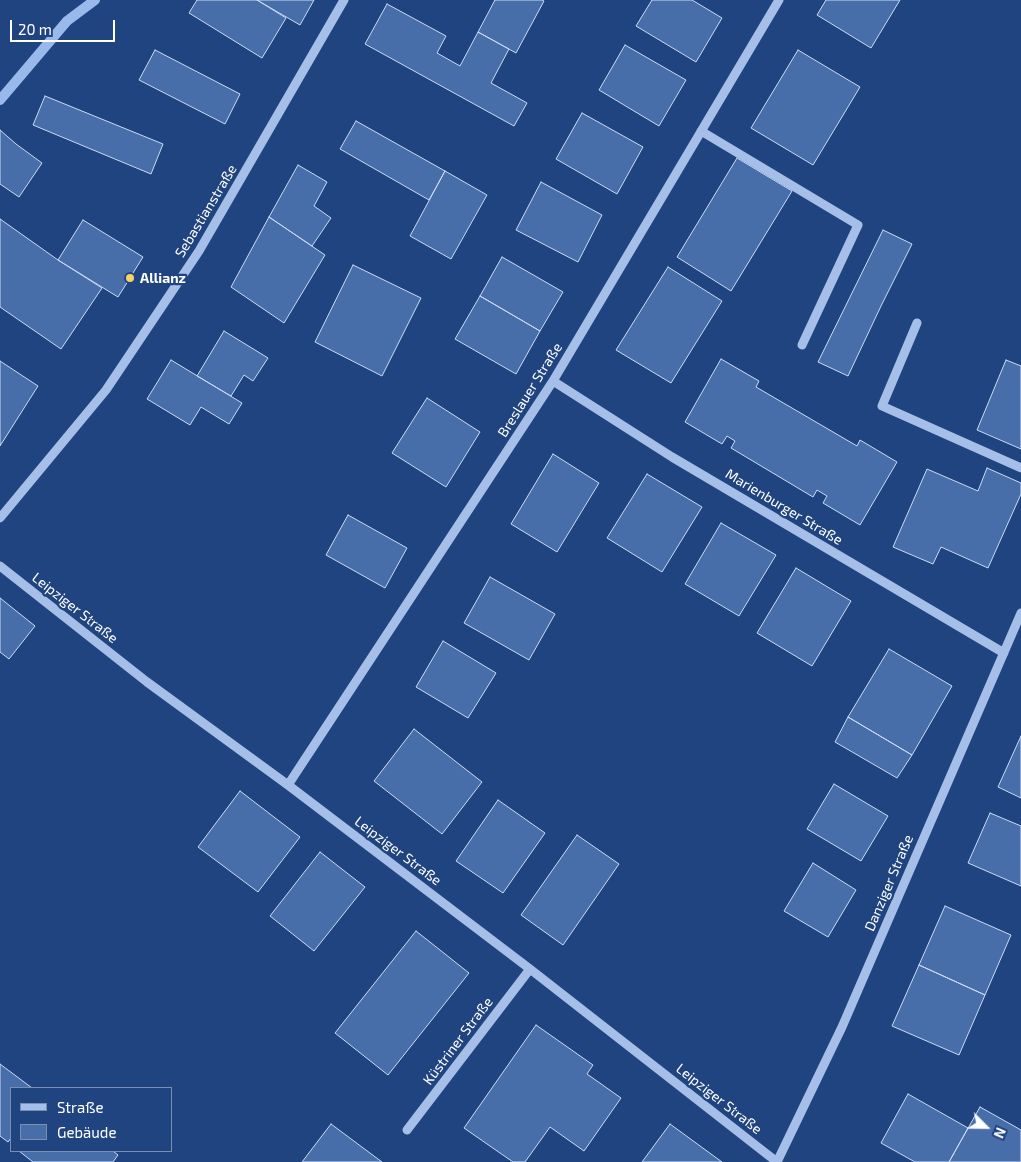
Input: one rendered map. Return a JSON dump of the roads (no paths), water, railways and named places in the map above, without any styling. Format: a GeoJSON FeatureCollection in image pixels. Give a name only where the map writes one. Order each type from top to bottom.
{"type":"FeatureCollection","features":[{"type":"Feature","properties":{"kind":"street","name":"Sebastianstraße"},"geometry":{"type":"LineString","coordinates":[[0,518],[106,390],[199,251],[344,0]]}},
{"type":"Feature","properties":{"kind":"street","name":"Breslauer Straße"},"geometry":{"type":"LineString","coordinates":[[288,785],[553,381],[779,0]]}},
{"type":"Feature","properties":{"kind":"street"},"geometry":{"type":"LineString","coordinates":[[701,131],[858,225],[802,345]]}},
{"type":"Feature","properties":{"kind":"street"},"geometry":{"type":"LineString","coordinates":[[917,323],[882,406],[1021,468]]}},
{"type":"Feature","properties":{"kind":"street","name":"Marienburger Straße"},"geometry":{"type":"LineString","coordinates":[[553,381],[672,457],[1004,653]]}},
{"type":"Feature","properties":{"kind":"street","name":"Leipziger Straße"},"geometry":{"type":"LineString","coordinates":[[0,566],[147,682],[288,785],[530,969],[777,1162]]}},
{"type":"Feature","properties":{"kind":"street","name":"Danziger Straße"},"geometry":{"type":"LineString","coordinates":[[777,1162],[842,1027],[1021,613]]}},
{"type":"Feature","properties":{"kind":"street","name":"Küstriner Straße"},"geometry":{"type":"LineString","coordinates":[[407,1130],[530,969]]}},
{"type":"Feature","properties":{"kind":"waterway"},"geometry":{"type":"LineString","coordinates":[[0,100],[67,21],[95,0]]}},
{"type":"Feature","properties":{"kind":"place","name":"Allianz"},"geometry":{"type":"Point","coordinates":[130,278]}}]}
